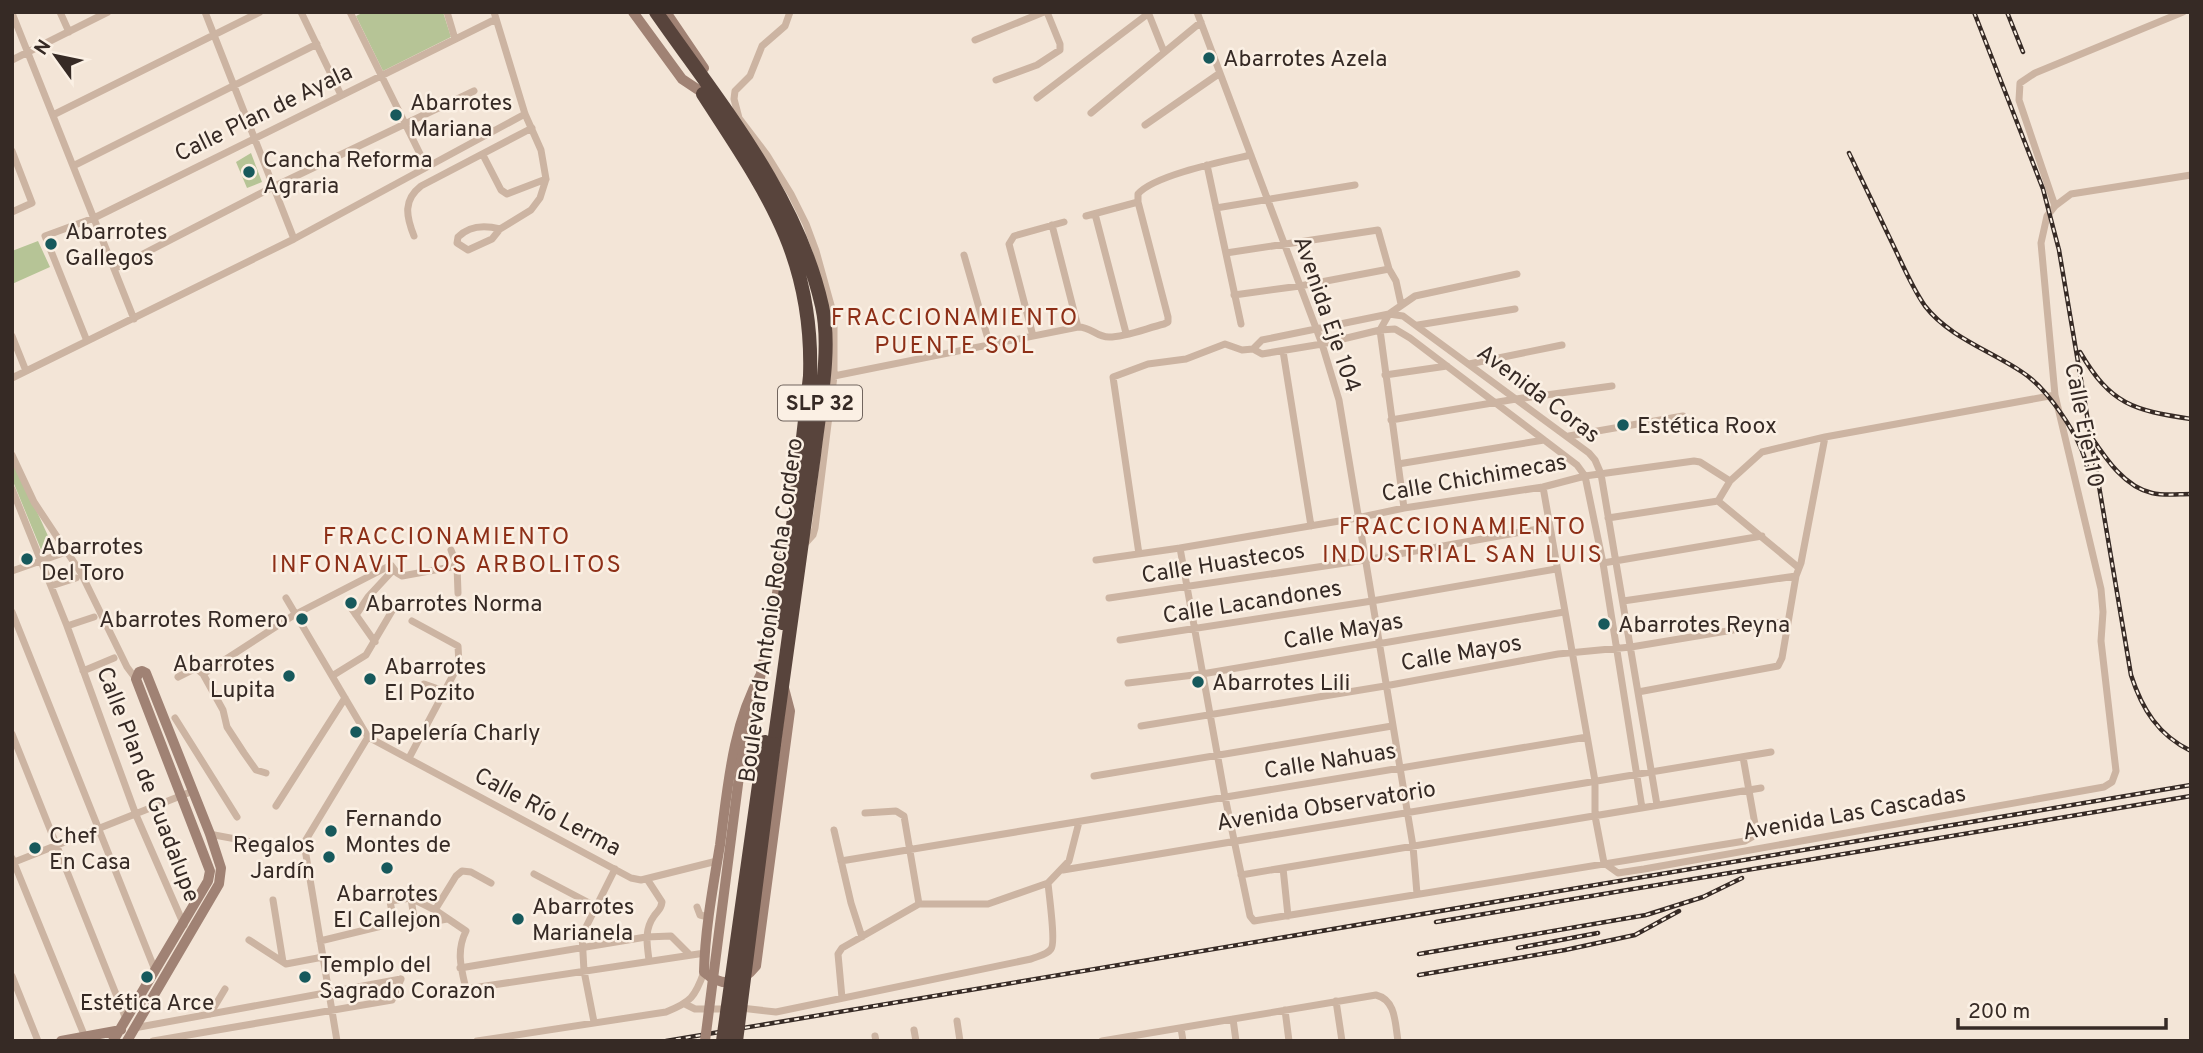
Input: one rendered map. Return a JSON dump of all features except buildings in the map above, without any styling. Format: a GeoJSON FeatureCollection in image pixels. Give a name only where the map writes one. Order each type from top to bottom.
{"type":"FeatureCollection","features":[{"type":"Feature","properties":{"kind":"highway","name":"Boulevard Antonio Rocha Cordero"},"geometry":{"type":"LineString","coordinates":[[645,12],[670,39]]}},
{"type":"Feature","properties":{"kind":"highway","name":"Boulevard Antonio Rocha Cordero"},"geometry":{"type":"LineString","coordinates":[[656,12],[765,191],[793,252],[802,282],[811,341],[810,376],[736,1041]]}},
{"type":"Feature","properties":{"kind":"highway","name":"Boulevard Antonio Rocha Cordero"},"geometry":{"type":"LineString","coordinates":[[706,91],[736,120],[799,233],[823,309],[824,376],[802,547],[723,1041]]}},
{"type":"Feature","properties":{"kind":"street"},"geometry":{"type":"LineString","coordinates":[[60,12],[68,32]]}},
{"type":"Feature","properties":{"kind":"street"},"geometry":{"type":"LineString","coordinates":[[12,60],[108,12]]}},
{"type":"Feature","properties":{"kind":"street"},"geometry":{"type":"LineString","coordinates":[[205,12],[294,239]]}},
{"type":"Feature","properties":{"kind":"street"},"geometry":{"type":"LineString","coordinates":[[53,115],[260,12]]}},
{"type":"Feature","properties":{"kind":"street"},"geometry":{"type":"LineString","coordinates":[[301,12],[341,95]]}},
{"type":"Feature","properties":{"kind":"street"},"geometry":{"type":"LineString","coordinates":[[350,12],[426,166]]}},
{"type":"Feature","properties":{"kind":"street"},"geometry":{"type":"LineString","coordinates":[[447,12],[455,39]]}},
{"type":"Feature","properties":{"kind":"street","name":"Boulevard Antonio Rocha Cordero"},"geometry":{"type":"LineString","coordinates":[[633,12],[682,79],[706,91]]}},
{"type":"Feature","properties":{"kind":"street","name":"Boulevard Antonio Rocha Cordero"},"geometry":{"type":"LineString","coordinates":[[667,12],[703,66],[706,91]]}},
{"type":"Feature","properties":{"kind":"street"},"geometry":{"type":"LineString","coordinates":[[790,12],[785,26],[762,47],[750,76],[735,91],[734,99],[736,120],[791,194],[816,251],[834,316],[834,376],[815,528],[813,535],[802,547]]}},
{"type":"Feature","properties":{"kind":"street"},"geometry":{"type":"LineString","coordinates":[[975,40],[1046,12],[1060,50],[1037,65],[996,80]]}},
{"type":"Feature","properties":{"kind":"street","name":"Avenida Eje 104"},"geometry":{"type":"LineString","coordinates":[[1197,12],[1317,330],[1339,400],[1413,846],[1417,894]]}},
{"type":"Feature","properties":{"kind":"street"},"geometry":{"type":"LineString","coordinates":[[2183,12],[2035,73],[2020,83],[2019,100],[2055,206],[2071,194],[2191,175]]}},
{"type":"Feature","properties":{"kind":"street"},"geometry":{"type":"LineString","coordinates":[[12,13],[134,319]]}},
{"type":"Feature","properties":{"kind":"street"},"geometry":{"type":"LineString","coordinates":[[1037,98],[1149,13],[1164,52]]}},
{"type":"Feature","properties":{"kind":"street"},"geometry":{"type":"LineString","coordinates":[[495,16],[525,114],[541,150],[545,179],[540,198],[531,210],[500,229],[492,239],[468,250],[457,243],[458,237],[468,230],[487,225],[500,229]]}},
{"type":"Feature","properties":{"kind":"street","name":"Calle Plan de Ayala"},"geometry":{"type":"LineString","coordinates":[[87,341],[45,236],[94,218],[455,39],[495,16]]}},
{"type":"Feature","properties":{"kind":"street"},"geometry":{"type":"LineString","coordinates":[[1091,113],[1201,22]]}},
{"type":"Feature","properties":{"kind":"street"},"geometry":{"type":"LineString","coordinates":[[73,166],[317,44]]}},
{"type":"Feature","properties":{"kind":"street"},"geometry":{"type":"LineString","coordinates":[[1145,125],[1220,73]]}},
{"type":"Feature","properties":{"kind":"street"},"geometry":{"type":"LineString","coordinates":[[114,269],[273,187],[474,91]]}},
{"type":"Feature","properties":{"kind":"street"},"geometry":{"type":"LineString","coordinates":[[12,378],[294,239],[525,114]]}},
{"type":"Feature","properties":{"kind":"street"},"geometry":{"type":"LineString","coordinates":[[414,236],[408,219],[407,205],[413,192],[532,128]]}},
{"type":"Feature","properties":{"kind":"street"},"geometry":{"type":"LineString","coordinates":[[12,151],[32,204],[12,212]]}},
{"type":"Feature","properties":{"kind":"street"},"geometry":{"type":"LineString","coordinates":[[483,155],[501,190],[507,194],[545,179]]}},
{"type":"Feature","properties":{"kind":"street"},"geometry":{"type":"LineString","coordinates":[[834,376],[1078,327],[1088,327],[1097,335],[1109,337],[1168,322],[1138,202],[1141,191],[1154,183],[1207,164],[1251,155]]}},
{"type":"Feature","properties":{"kind":"street"},"geometry":{"type":"LineString","coordinates":[[1207,164],[1241,324]]}},
{"type":"Feature","properties":{"kind":"street"},"geometry":{"type":"LineString","coordinates":[[1216,208],[1355,185]]}},
{"type":"Feature","properties":{"kind":"street"},"geometry":{"type":"LineString","coordinates":[[1126,333],[1090,215],[1138,202]]}},
{"type":"Feature","properties":{"kind":"street","name":"Calle Eje 110"},"geometry":{"type":"LineString","coordinates":[[2055,206],[2043,224],[2041,243],[2055,395],[2101,589],[2101,641],[2116,771],[2112,782]]}},
{"type":"Feature","properties":{"kind":"street"},"geometry":{"type":"LineString","coordinates":[[1033,336],[1009,244],[1014,236],[1064,222]]}},
{"type":"Feature","properties":{"kind":"street"},"geometry":{"type":"LineString","coordinates":[[1052,225],[1078,327]]}},
{"type":"Feature","properties":{"kind":"street"},"geometry":{"type":"LineString","coordinates":[[1226,253],[1378,230],[1401,303]]}},
{"type":"Feature","properties":{"kind":"street"},"geometry":{"type":"LineString","coordinates":[[964,255],[990,346]]}},
{"type":"Feature","properties":{"kind":"street"},"geometry":{"type":"LineString","coordinates":[[1234,295],[1389,269]]}},
{"type":"Feature","properties":{"kind":"street"},"geometry":{"type":"LineString","coordinates":[[1404,508],[1380,330],[1389,314],[1401,303],[1415,296],[1517,274]]}},
{"type":"Feature","properties":{"kind":"street"},"geometry":{"type":"LineString","coordinates":[[1418,325],[1515,309]]}},
{"type":"Feature","properties":{"kind":"street"},"geometry":{"type":"LineString","coordinates":[[1253,349],[1262,340],[1389,314]]}},
{"type":"Feature","properties":{"kind":"street","name":"Avenida Coras"},"geometry":{"type":"LineString","coordinates":[[1389,314],[1403,316],[1418,325],[1569,436],[1595,460],[1601,474],[1657,805]]}},
{"type":"Feature","properties":{"kind":"street","name":"Avenida Coras"},"geometry":{"type":"LineString","coordinates":[[1380,330],[1395,329],[1447,366],[1577,465],[1585,476],[1603,563],[1642,808]]}},
{"type":"Feature","properties":{"kind":"street"},"geometry":{"type":"LineString","coordinates":[[1139,554],[1113,377],[1148,364],[1186,359],[1225,344],[1242,350],[1253,349],[1262,354],[1322,344],[1380,330]]}},
{"type":"Feature","properties":{"kind":"street"},"geometry":{"type":"LineString","coordinates":[[12,336],[26,371]]}},
{"type":"Feature","properties":{"kind":"street"},"geometry":{"type":"LineString","coordinates":[[1469,364],[1562,345]]}},
{"type":"Feature","properties":{"kind":"street"},"geometry":{"type":"LineString","coordinates":[[1283,351],[1311,526]]}},
{"type":"Feature","properties":{"kind":"street"},"geometry":{"type":"LineString","coordinates":[[1385,375],[1447,366]]}},
{"type":"Feature","properties":{"kind":"street"},"geometry":{"type":"LineString","coordinates":[[1391,420],[1516,398],[1612,386]]}},
{"type":"Feature","properties":{"kind":"street"},"geometry":{"type":"LineString","coordinates":[[1718,501],[1730,481],[1762,452],[1825,437],[2055,395]]}},
{"type":"Feature","properties":{"kind":"street"},"geometry":{"type":"LineString","coordinates":[[1569,436],[1683,416]]}},
{"type":"Feature","properties":{"kind":"street"},"geometry":{"type":"LineString","coordinates":[[1639,692],[1778,666],[1782,658],[1825,437]]}},
{"type":"Feature","properties":{"kind":"street"},"geometry":{"type":"LineString","coordinates":[[1398,464],[1544,440]]}},
{"type":"Feature","properties":{"kind":"street"},"geometry":{"type":"LineString","coordinates":[[12,455],[34,502],[81,573],[135,679],[187,793],[210,834],[221,868],[219,884],[127,1041]]}},
{"type":"Feature","properties":{"kind":"street","name":"Calle Chichimecas"},"geometry":{"type":"LineString","coordinates":[[1097,560],[1543,487],[1585,476],[1694,461],[1730,481]]}},
{"type":"Feature","properties":{"kind":"street"},"geometry":{"type":"LineString","coordinates":[[705,1041],[741,761],[775,607],[791,492],[798,479]]}},
{"type":"Feature","properties":{"kind":"street"},"geometry":{"type":"LineString","coordinates":[[1543,487],[1595,781],[1595,816],[1604,863]]}},
{"type":"Feature","properties":{"kind":"street","name":"Calle Plan de Guadalupe"},"geometry":{"type":"LineString","coordinates":[[12,489],[67,626],[136,814],[188,937]]}},
{"type":"Feature","properties":{"kind":"street"},"geometry":{"type":"LineString","coordinates":[[1608,518],[1718,501],[1762,536],[1797,572]]}},
{"type":"Feature","properties":{"kind":"street","name":"Calle Huastecos"},"geometry":{"type":"LineString","coordinates":[[1109,598],[1365,560],[1549,527]]}},
{"type":"Feature","properties":{"kind":"street"},"geometry":{"type":"LineString","coordinates":[[1603,563],[1762,536]]}},
{"type":"Feature","properties":{"kind":"street"},"geometry":{"type":"LineString","coordinates":[[1180,548],[1225,797],[1250,916],[1254,921],[1745,841],[1752,837],[1756,830],[1743,757]]}},
{"type":"Feature","properties":{"kind":"street"},"geometry":{"type":"LineString","coordinates":[[451,550],[457,566],[458,593]]}},
{"type":"Feature","properties":{"kind":"street"},"geometry":{"type":"LineString","coordinates":[[12,571],[66,552]]}},
{"type":"Feature","properties":{"kind":"street"},"geometry":{"type":"LineString","coordinates":[[203,674],[294,615],[391,565],[402,576],[457,566]]}},
{"type":"Feature","properties":{"kind":"street"},"geometry":{"type":"LineString","coordinates":[[356,615],[368,597],[394,569]]}},
{"type":"Feature","properties":{"kind":"street","name":"Calle Lacandones"},"geometry":{"type":"LineString","coordinates":[[1119,640],[1556,569]]}},
{"type":"Feature","properties":{"kind":"street"},"geometry":{"type":"LineString","coordinates":[[1623,601],[1797,572]]}},
{"type":"Feature","properties":{"kind":"street"},"geometry":{"type":"LineString","coordinates":[[51,586],[76,578]]}},
{"type":"Feature","properties":{"kind":"street"},"geometry":{"type":"LineString","coordinates":[[286,598],[368,737],[304,844],[337,1041]]}},
{"type":"Feature","properties":{"kind":"street"},"geometry":{"type":"LineString","coordinates":[[349,605],[375,642]]}},
{"type":"Feature","properties":{"kind":"street"},"geometry":{"type":"LineString","coordinates":[[332,676],[366,655],[393,611]]}},
{"type":"Feature","properties":{"kind":"street","name":"Calle Mayas"},"geometry":{"type":"LineString","coordinates":[[1128,682],[1202,674],[1564,612]]}},
{"type":"Feature","properties":{"kind":"street"},"geometry":{"type":"LineString","coordinates":[[13,617],[155,970]]}},
{"type":"Feature","properties":{"kind":"street"},"geometry":{"type":"LineString","coordinates":[[67,626],[94,617]]}},
{"type":"Feature","properties":{"kind":"street"},"geometry":{"type":"LineString","coordinates":[[409,758],[458,664],[458,646],[412,621]]}},
{"type":"Feature","properties":{"kind":"street","name":"Calle Mayos"},"geometry":{"type":"LineString","coordinates":[[1141,726],[1572,652],[1630,647],[1788,621]]}},
{"type":"Feature","properties":{"kind":"street"},"geometry":{"type":"LineString","coordinates":[[83,671],[114,658]]}},
{"type":"Feature","properties":{"kind":"street"},"geometry":{"type":"LineString","coordinates":[[178,677],[197,668],[203,674],[223,710],[228,727],[244,753],[256,770],[266,773]]}},
{"type":"Feature","properties":{"kind":"street"},"geometry":{"type":"LineString","coordinates":[[113,1041],[208,881],[210,872],[179,758],[146,673],[139,672],[135,679]]}},
{"type":"Feature","properties":{"kind":"street"},"geometry":{"type":"LineString","coordinates":[[477,1041],[666,1012],[685,1004],[696,993],[704,972],[708,917],[739,724],[747,699],[761,674]]}},
{"type":"Feature","properties":{"kind":"street"},"geometry":{"type":"LineString","coordinates":[[424,684],[444,691]]}},
{"type":"Feature","properties":{"kind":"street"},"geometry":{"type":"LineString","coordinates":[[704,972],[721,982],[731,983],[741,980],[755,966],[790,711],[782,684]]}},
{"type":"Feature","properties":{"kind":"street"},"geometry":{"type":"LineString","coordinates":[[276,806],[345,698]]}},
{"type":"Feature","properties":{"kind":"street"},"geometry":{"type":"LineString","coordinates":[[174,718],[237,817]]}},
{"type":"Feature","properties":{"kind":"street"},"geometry":{"type":"LineString","coordinates":[[1094,776],[1392,726]]}},
{"type":"Feature","properties":{"kind":"street"},"geometry":{"type":"LineString","coordinates":[[12,734],[126,1019]]}},
{"type":"Feature","properties":{"kind":"street","name":"Calle Río Lerma"},"geometry":{"type":"LineString","coordinates":[[368,737],[631,878],[647,879]]}},
{"type":"Feature","properties":{"kind":"street","name":"Calle Nahuas"},"geometry":{"type":"LineString","coordinates":[[841,861],[1587,737]]}},
{"type":"Feature","properties":{"kind":"street"},"geometry":{"type":"LineString","coordinates":[[179,758],[194,749]]}},
{"type":"Feature","properties":{"kind":"street","name":"Avenida Observatorio"},"geometry":{"type":"LineString","coordinates":[[1063,870],[1771,752]]}},
{"type":"Feature","properties":{"kind":"street","name":"Avenida Las Cascadas"},"geometry":{"type":"LineString","coordinates":[[1604,863],[1618,873],[1644,869],[2104,787],[2112,782]]}},
{"type":"Feature","properties":{"kind":"street"},"geometry":{"type":"LineString","coordinates":[[1241,875],[1761,788]]}},
{"type":"Feature","properties":{"kind":"street"},"geometry":{"type":"LineString","coordinates":[[85,1037],[13,861],[187,793]]}},
{"type":"Feature","properties":{"kind":"street"},"geometry":{"type":"LineString","coordinates":[[865,814],[900,812],[904,816],[919,904]]}},
{"type":"Feature","properties":{"kind":"street"},"geometry":{"type":"LineString","coordinates":[[842,998],[839,951],[919,904],[988,904],[1048,883],[1063,870],[1073,852],[1079,822]]}},
{"type":"Feature","properties":{"kind":"street"},"geometry":{"type":"LineString","coordinates":[[835,830],[862,937]]}},
{"type":"Feature","properties":{"kind":"street"},"geometry":{"type":"LineString","coordinates":[[199,839],[210,834],[289,849],[304,844]]}},
{"type":"Feature","properties":{"kind":"street"},"geometry":{"type":"LineString","coordinates":[[649,960],[646,937],[650,923],[662,909],[662,902],[647,879],[717,861]]}},
{"type":"Feature","properties":{"kind":"street"},"geometry":{"type":"LineString","coordinates":[[1283,868],[1289,916]]}},
{"type":"Feature","properties":{"kind":"street"},"geometry":{"type":"LineString","coordinates":[[594,1022],[584,971],[582,935],[615,869]]}},
{"type":"Feature","properties":{"kind":"street"},"geometry":{"type":"LineString","coordinates":[[435,909],[462,871],[471,872],[491,883]]}},
{"type":"Feature","properties":{"kind":"street"},"geometry":{"type":"LineString","coordinates":[[534,874],[596,906]]}},
{"type":"Feature","properties":{"kind":"street"},"geometry":{"type":"LineString","coordinates":[[685,1004],[695,1009],[751,1008],[776,1012],[1031,959],[1048,953],[1054,947],[1048,883]]}},
{"type":"Feature","properties":{"kind":"street"},"geometry":{"type":"LineString","coordinates":[[320,941],[394,923],[390,901],[411,898],[435,909],[466,931],[459,948],[460,968],[466,989],[705,953]]}},
{"type":"Feature","properties":{"kind":"street"},"geometry":{"type":"LineString","coordinates":[[411,898],[415,925],[447,919]]}},
{"type":"Feature","properties":{"kind":"street"},"geometry":{"type":"LineString","coordinates":[[273,900],[283,962]]}},
{"type":"Feature","properties":{"kind":"street"},"geometry":{"type":"LineString","coordinates":[[697,907],[700,915],[708,917]]}},
{"type":"Feature","properties":{"kind":"street"},"geometry":{"type":"LineString","coordinates":[[460,968],[646,937],[671,936],[690,955]]}},
{"type":"Feature","properties":{"kind":"street"},"geometry":{"type":"LineString","coordinates":[[249,940],[283,962],[323,957]]}},
{"type":"Feature","properties":{"kind":"street"},"geometry":{"type":"LineString","coordinates":[[12,976],[38,1041]]}},
{"type":"Feature","properties":{"kind":"street"},"geometry":{"type":"LineString","coordinates":[[61,1041],[401,979],[392,1000],[153,1041]]}},
{"type":"Feature","properties":{"kind":"street"},"geometry":{"type":"LineString","coordinates":[[210,1014],[226,989]]}},
{"type":"Feature","properties":{"kind":"street"},"geometry":{"type":"LineString","coordinates":[[1102,1041],[1376,995],[1386,998],[1391,1005],[1398,1041]]}},
{"type":"Feature","properties":{"kind":"street"},"geometry":{"type":"LineString","coordinates":[[1336,1001],[1342,1041]]}},
{"type":"Feature","properties":{"kind":"street"},"geometry":{"type":"LineString","coordinates":[[1284,1010],[1289,1041]]}},
{"type":"Feature","properties":{"kind":"street"},"geometry":{"type":"LineString","coordinates":[[1233,1019],[1236,1041]]}},
{"type":"Feature","properties":{"kind":"street"},"geometry":{"type":"LineString","coordinates":[[957,1021],[960,1041]]}},
{"type":"Feature","properties":{"kind":"street"},"geometry":{"type":"LineString","coordinates":[[1181,1028],[1183,1041]]}},
{"type":"Feature","properties":{"kind":"street"},"geometry":{"type":"LineString","coordinates":[[914,1030],[916,1041]]}},
{"type":"Feature","properties":{"kind":"green space"},"geometry":{"type":"Polygon","coordinates":[[[364,12],[443,12],[451,37],[383,71],[356,16],[364,12]]]}},
{"type":"Feature","properties":{"kind":"green space","name":"Cancha Reforma Agraria"},"geometry":{"type":"Polygon","coordinates":[[[251,153],[262,182],[247,188],[236,162],[251,153]]]}},
{"type":"Feature","properties":{"kind":"green space"},"geometry":{"type":"Polygon","coordinates":[[[38,241],[50,267],[12,284],[12,251],[38,241]]]}},
{"type":"Feature","properties":{"kind":"green space"},"geometry":{"type":"Polygon","coordinates":[[[12,457],[54,549],[42,552],[12,479],[12,457]]]}},
{"type":"Feature","properties":{"kind":"railway"},"geometry":{"type":"LineString","coordinates":[[1974,12],[2043,189],[2059,250],[2131,675],[2140,699],[2160,729],[2191,751]]}},
{"type":"Feature","properties":{"kind":"railway"},"geometry":{"type":"LineString","coordinates":[[2007,12],[2023,52]]}},
{"type":"Feature","properties":{"kind":"railway"},"geometry":{"type":"LineString","coordinates":[[1849,153],[1925,306],[1946,326],[2032,379],[2062,414],[2078,442],[2087,467]]}},
{"type":"Feature","properties":{"kind":"railway"},"geometry":{"type":"LineString","coordinates":[[2080,352],[2102,384],[2125,402],[2154,412],[2191,419]]}},
{"type":"Feature","properties":{"kind":"railway"},"geometry":{"type":"LineString","coordinates":[[2092,438],[2110,463],[2133,485],[2157,494],[2191,494]]}},
{"type":"Feature","properties":{"kind":"railway"},"geometry":{"type":"LineString","coordinates":[[666,1041],[2191,785]]}},
{"type":"Feature","properties":{"kind":"railway"},"geometry":{"type":"LineString","coordinates":[[1436,922],[2191,796]]}},
{"type":"Feature","properties":{"kind":"railway"},"geometry":{"type":"LineString","coordinates":[[1419,954],[1646,915],[1703,897],[1742,878]]}},
{"type":"Feature","properties":{"kind":"railway"},"geometry":{"type":"LineString","coordinates":[[1419,975],[1635,935],[1679,911]]}},
{"type":"Feature","properties":{"kind":"railway"},"geometry":{"type":"LineString","coordinates":[[1518,948],[1598,933]]}},
{"type":"Feature","properties":{"kind":"place","name":"Abarrotes Azela"},"geometry":{"type":"Point","coordinates":[1209,58]}},
{"type":"Feature","properties":{"kind":"place","name":"Abarrotes Mariana"},"geometry":{"type":"Point","coordinates":[396,115]}},
{"type":"Feature","properties":{"kind":"place","name":"Cancha Reforma Agraria"},"geometry":{"type":"Point","coordinates":[249,172]}},
{"type":"Feature","properties":{"kind":"place","name":"Abarrotes Gallegos"},"geometry":{"type":"Point","coordinates":[51,244]}},
{"type":"Feature","properties":{"kind":"place","name":"Estética Roox"},"geometry":{"type":"Point","coordinates":[1623,425]}},
{"type":"Feature","properties":{"kind":"place","name":"Abarrotes Del Toro"},"geometry":{"type":"Point","coordinates":[27,559]}},
{"type":"Feature","properties":{"kind":"place","name":"Abarrotes Norma"},"geometry":{"type":"Point","coordinates":[351,603]}},
{"type":"Feature","properties":{"kind":"place","name":"Abarrotes Romero"},"geometry":{"type":"Point","coordinates":[302,619]}},
{"type":"Feature","properties":{"kind":"place","name":"Abarrotes Reyna"},"geometry":{"type":"Point","coordinates":[1604,624]}},
{"type":"Feature","properties":{"kind":"place","name":"Abarrotes Lupita"},"geometry":{"type":"Point","coordinates":[289,676]}},
{"type":"Feature","properties":{"kind":"place","name":"Abarrotes El Pozito"},"geometry":{"type":"Point","coordinates":[370,679]}},
{"type":"Feature","properties":{"kind":"place","name":"Abarrotes Lili"},"geometry":{"type":"Point","coordinates":[1198,682]}},
{"type":"Feature","properties":{"kind":"place","name":"Papelería Charly"},"geometry":{"type":"Point","coordinates":[356,732]}},
{"type":"Feature","properties":{"kind":"place","name":"Fernando Montes de"},"geometry":{"type":"Point","coordinates":[331,831]}},
{"type":"Feature","properties":{"kind":"place","name":"Chef En Casa"},"geometry":{"type":"Point","coordinates":[35,848]}},
{"type":"Feature","properties":{"kind":"place","name":"Regalos Jardín"},"geometry":{"type":"Point","coordinates":[329,857]}},
{"type":"Feature","properties":{"kind":"place","name":"Abarrotes El Callejon"},"geometry":{"type":"Point","coordinates":[387,868]}},
{"type":"Feature","properties":{"kind":"place","name":"Abarrotes Marianela"},"geometry":{"type":"Point","coordinates":[518,919]}},
{"type":"Feature","properties":{"kind":"place","name":"Estética Arce"},"geometry":{"type":"Point","coordinates":[147,977]}},
{"type":"Feature","properties":{"kind":"place","name":"Templo del Sagrado Corazon"},"geometry":{"type":"Point","coordinates":[305,977]}},
{"type":"Feature","properties":{"kind":"district","name":"FRACCIONAMIENTO PUENTE SOL"},"geometry":{"type":"Point","coordinates":[955,331]}},
{"type":"Feature","properties":{"kind":"district","name":"FRACCIONAMIENTO INDUSTRIAL SAN LUIS"},"geometry":{"type":"Point","coordinates":[1463,540]}},
{"type":"Feature","properties":{"kind":"district","name":"FRACCIONAMIENTO INFONAVIT LOS ARBOLITOS"},"geometry":{"type":"Point","coordinates":[447,550]}}]}
